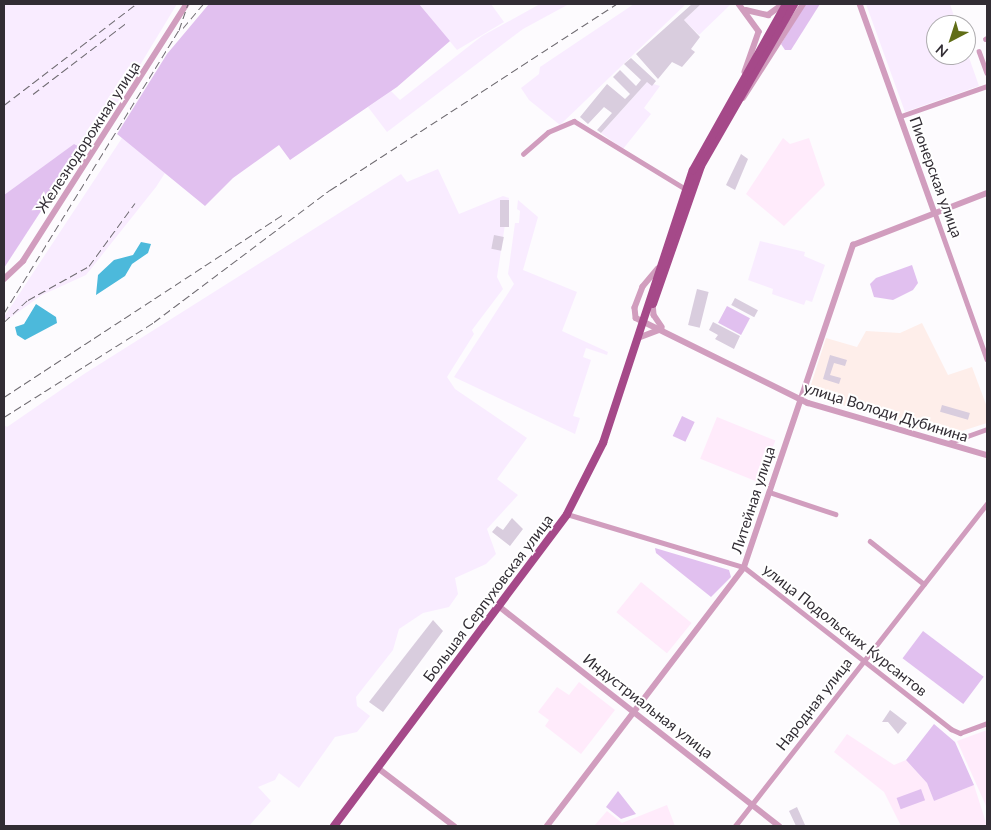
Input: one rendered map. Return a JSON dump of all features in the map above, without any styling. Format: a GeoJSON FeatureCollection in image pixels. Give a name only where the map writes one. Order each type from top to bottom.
{"type":"FeatureCollection","features":[{"type":"Feature","properties":{"kind":"main road","name":"Большая Серпуховская улица"},"geometry":{"type":"LineString","coordinates":[[334,826],[500,607],[567,514],[596,460],[644,321],[658,269],[686,189],[704,146],[784,4]]}},
{"type":"Feature","properties":{"kind":"main road","name":"Большая Серпуховская улица"},"geometry":{"type":"LineString","coordinates":[[644,321],[653,303],[702,166],[794,4]]}},
{"type":"Feature","properties":{"kind":"street","name":"Железнодорожная улица"},"geometry":{"type":"LineString","coordinates":[[4,279],[23,261],[187,4]]}},
{"type":"Feature","properties":{"kind":"street"},"geometry":{"type":"LineString","coordinates":[[740,6],[768,15],[784,4]]}},
{"type":"Feature","properties":{"kind":"street"},"geometry":{"type":"LineString","coordinates":[[727,119],[759,78],[803,4]]}},
{"type":"Feature","properties":{"kind":"street","name":"Пионерская улица"},"geometry":{"type":"LineString","coordinates":[[860,4],[987,359]]}},
{"type":"Feature","properties":{"kind":"street"},"geometry":{"type":"LineString","coordinates":[[740,6],[756,26],[759,39],[744,76]]}},
{"type":"Feature","properties":{"kind":"street"},"geometry":{"type":"LineString","coordinates":[[979,51],[987,73]]}},
{"type":"Feature","properties":{"kind":"street"},"geometry":{"type":"LineString","coordinates":[[901,116],[987,86]]}},
{"type":"Feature","properties":{"kind":"street"},"geometry":{"type":"LineString","coordinates":[[522,154],[548,132],[574,121],[686,189]]}},
{"type":"Feature","properties":{"kind":"street"},"geometry":{"type":"LineString","coordinates":[[935,213],[987,194]]}},
{"type":"Feature","properties":{"kind":"street","name":"Литейная улица"},"geometry":{"type":"LineString","coordinates":[[547,826],[744,568],[853,244],[935,213]]}},
{"type":"Feature","properties":{"kind":"street"},"geometry":{"type":"LineString","coordinates":[[638,338],[648,331],[663,329],[654,315],[653,303]]}},
{"type":"Feature","properties":{"kind":"street","name":"улица Володи Дубинина"},"geometry":{"type":"LineString","coordinates":[[644,321],[663,329],[799,400],[987,455]]}},
{"type":"Feature","properties":{"kind":"street"},"geometry":{"type":"LineString","coordinates":[[948,443],[987,429]]}},
{"type":"Feature","properties":{"kind":"street"},"geometry":{"type":"LineString","coordinates":[[768,492],[835,514]]}},
{"type":"Feature","properties":{"kind":"street","name":"Народная улица"},"geometry":{"type":"LineString","coordinates":[[735,826],[987,504]]}},
{"type":"Feature","properties":{"kind":"street","name":"улица Подольских Курсантов"},"geometry":{"type":"LineString","coordinates":[[567,514],[744,568],[960,733],[987,723]]}},
{"type":"Feature","properties":{"kind":"street"},"geometry":{"type":"LineString","coordinates":[[870,541],[924,584]]}},
{"type":"Feature","properties":{"kind":"street","name":"Индустриальная улица"},"geometry":{"type":"LineString","coordinates":[[500,607],[753,803],[779,826]]}},
{"type":"Feature","properties":{"kind":"street"},"geometry":{"type":"LineString","coordinates":[[378,768],[454,826]]}},
{"type":"Feature","properties":{"kind":"shaded area"},"geometry":{"type":"Polygon","coordinates":[[[4,4],[177,4],[114,108],[82,148],[74,144],[4,195],[4,4]]]}},
{"type":"Feature","properties":{"kind":"shaded area"},"geometry":{"type":"Polygon","coordinates":[[[209,4],[419,4],[450,41],[397,87],[290,160],[279,145],[233,178],[205,206],[117,134],[167,54],[209,4]]]}},
{"type":"Feature","properties":{"kind":"shaded area"},"geometry":{"type":"Polygon","coordinates":[[[419,4],[491,4],[504,22],[457,50],[419,4]]]}},
{"type":"Feature","properties":{"kind":"shaded area"},"geometry":{"type":"Polygon","coordinates":[[[540,4],[569,4],[523,29],[387,132],[368,107],[391,91],[400,100],[482,36],[540,4]]]}},
{"type":"Feature","properties":{"kind":"shaded area"},"geometry":{"type":"Polygon","coordinates":[[[634,4],[686,4],[560,125],[529,100],[521,88],[539,74],[540,67],[634,4]]]}},
{"type":"Feature","properties":{"kind":"shaded area"},"geometry":{"type":"Polygon","coordinates":[[[701,4],[730,5],[699,35],[684,20],[701,4]]]}},
{"type":"Feature","properties":{"kind":"shaded area"},"geometry":{"type":"Polygon","coordinates":[[[805,4],[820,4],[791,50],[785,50],[781,44],[805,4]]]}},
{"type":"Feature","properties":{"kind":"shaded area"},"geometry":{"type":"Polygon","coordinates":[[[866,4],[950,4],[954,15],[926,15],[926,65],[972,65],[979,86],[905,112],[866,4]]]}},
{"type":"Feature","properties":{"kind":"shaded area"},"geometry":{"type":"Polygon","coordinates":[[[647,82],[660,86],[644,108],[651,114],[623,149],[601,133],[647,82]]]}},
{"type":"Feature","properties":{"kind":"shaded area"},"geometry":{"type":"Polygon","coordinates":[[[122,138],[165,173],[86,275],[42,295],[7,320],[4,317],[122,138]]]}},
{"type":"Feature","properties":{"kind":"shaded area"},"geometry":{"type":"Polygon","coordinates":[[[783,138],[790,144],[809,138],[825,185],[784,226],[746,194],[783,138]]]}},
{"type":"Feature","properties":{"kind":"shaded area"},"geometry":{"type":"Polygon","coordinates":[[[74,144],[82,148],[4,268],[4,195],[74,144]]]}},
{"type":"Feature","properties":{"kind":"shaded area"},"geometry":{"type":"Polygon","coordinates":[[[438,169],[459,214],[503,196],[509,198],[497,277],[503,289],[472,330],[474,334],[447,377],[455,389],[527,438],[497,479],[518,495],[487,529],[496,554],[486,564],[455,578],[458,594],[449,607],[423,613],[399,629],[393,650],[356,697],[357,706],[370,716],[357,732],[335,737],[299,788],[279,773],[275,780],[258,787],[271,801],[249,826],[4,826],[4,425],[7,427],[84,374],[401,174],[407,182],[438,169]]]}},
{"type":"Feature","properties":{"kind":"shaded area"},"geometry":{"type":"Polygon","coordinates":[[[518,200],[538,217],[523,270],[577,292],[562,331],[608,352],[607,355],[586,348],[583,357],[591,360],[573,416],[580,418],[575,434],[454,377],[514,284],[508,274],[515,223],[519,223],[520,211],[517,209],[518,200]]]}},
{"type":"Feature","properties":{"kind":"shaded area"},"geometry":{"type":"Polygon","coordinates":[[[760,241],[805,252],[804,256],[825,265],[812,302],[806,300],[804,305],[772,294],[773,289],[748,280],[760,241]]]}},
{"type":"Feature","properties":{"kind":"shaded area"},"geometry":{"type":"Polygon","coordinates":[[[912,265],[918,283],[913,290],[893,300],[874,297],[870,284],[876,278],[912,265]]]}},
{"type":"Feature","properties":{"kind":"shaded area"},"geometry":{"type":"Polygon","coordinates":[[[727,306],[750,318],[741,335],[718,323],[727,306]]]}},
{"type":"Feature","properties":{"kind":"shaded area"},"geometry":{"type":"Polygon","coordinates":[[[922,323],[948,375],[972,367],[987,407],[987,423],[943,437],[808,394],[826,338],[857,347],[866,331],[900,333],[922,323]]]}},
{"type":"Feature","properties":{"kind":"shaded area"},"geometry":{"type":"Polygon","coordinates":[[[682,416],[695,422],[685,442],[673,436],[682,416]]]}},
{"type":"Feature","properties":{"kind":"shaded area"},"geometry":{"type":"Polygon","coordinates":[[[717,417],[775,441],[759,482],[700,459],[717,417]]]}},
{"type":"Feature","properties":{"kind":"shaded area"},"geometry":{"type":"Polygon","coordinates":[[[655,548],[729,570],[731,577],[711,597],[656,553],[655,548]]]}},
{"type":"Feature","properties":{"kind":"shaded area"},"geometry":{"type":"Polygon","coordinates":[[[641,582],[692,623],[667,653],[616,612],[641,582]]]}},
{"type":"Feature","properties":{"kind":"shaded area"},"geometry":{"type":"Polygon","coordinates":[[[923,631],[984,677],[963,704],[903,658],[923,631]]]}},
{"type":"Feature","properties":{"kind":"shaded area"},"geometry":{"type":"Polygon","coordinates":[[[579,682],[615,710],[581,754],[545,726],[549,720],[538,712],[557,687],[569,695],[579,682]]]}},
{"type":"Feature","properties":{"kind":"shaded area"},"geometry":{"type":"Polygon","coordinates":[[[934,724],[955,742],[974,785],[934,801],[927,783],[906,760],[934,724]]]}},
{"type":"Feature","properties":{"kind":"shaded area"},"geometry":{"type":"Polygon","coordinates":[[[987,730],[987,808],[957,741],[987,730]]]}},
{"type":"Feature","properties":{"kind":"shaded area"},"geometry":{"type":"Polygon","coordinates":[[[847,734],[894,765],[906,760],[927,783],[934,801],[974,785],[987,826],[901,826],[884,792],[834,752],[847,734]]]}},
{"type":"Feature","properties":{"kind":"shaded area"},"geometry":{"type":"Polygon","coordinates":[[[921,789],[925,800],[901,809],[897,798],[921,789]]]}},
{"type":"Feature","properties":{"kind":"shaded area"},"geometry":{"type":"Polygon","coordinates":[[[618,791],[636,814],[621,819],[606,807],[618,791]]]}},
{"type":"Feature","properties":{"kind":"shaded area"},"geometry":{"type":"Polygon","coordinates":[[[667,805],[675,826],[594,826],[607,811],[622,823],[667,805]]]}},
{"type":"Feature","properties":{"kind":"water"},"geometry":{"type":"Polygon","coordinates":[[[141,242],[151,244],[148,253],[132,264],[125,276],[96,295],[98,275],[114,260],[133,255],[141,242]]]}},
{"type":"Feature","properties":{"kind":"water"},"geometry":{"type":"Polygon","coordinates":[[[36,304],[56,317],[57,323],[25,340],[17,335],[15,327],[24,324],[36,304]]]}},
{"type":"Feature","properties":{"kind":"building"},"geometry":{"type":"Polygon","coordinates":[[[692,4],[701,4],[684,20],[700,37],[691,49],[695,52],[682,67],[672,62],[658,79],[636,54],[692,4]]]}},
{"type":"Feature","properties":{"kind":"building"},"geometry":{"type":"Polygon","coordinates":[[[631,58],[656,81],[652,86],[647,82],[601,133],[597,130],[612,113],[604,107],[588,124],[580,117],[607,84],[625,99],[630,94],[613,77],[620,70],[636,86],[641,80],[624,64],[631,58]]]}},
{"type":"Feature","properties":{"kind":"building"},"geometry":{"type":"Polygon","coordinates":[[[741,154],[748,159],[735,190],[726,185],[741,154]]]}},
{"type":"Feature","properties":{"kind":"building"},"geometry":{"type":"Polygon","coordinates":[[[500,200],[509,200],[509,227],[500,227],[500,200]]]}},
{"type":"Feature","properties":{"kind":"building"},"geometry":{"type":"Polygon","coordinates":[[[494,235],[504,237],[501,251],[491,249],[494,235]]]}},
{"type":"Feature","properties":{"kind":"building"},"geometry":{"type":"Polygon","coordinates":[[[697,289],[709,292],[700,328],[688,325],[697,289]]]}},
{"type":"Feature","properties":{"kind":"building"},"geometry":{"type":"Polygon","coordinates":[[[735,298],[758,310],[754,317],[731,305],[735,298]]]}},
{"type":"Feature","properties":{"kind":"building"},"geometry":{"type":"Polygon","coordinates":[[[713,322],[740,336],[734,349],[715,339],[718,335],[709,330],[713,322]]]}},
{"type":"Feature","properties":{"kind":"building"},"geometry":{"type":"Polygon","coordinates":[[[830,355],[847,360],[845,366],[834,363],[830,375],[841,378],[839,384],[823,379],[830,355]]]}},
{"type":"Feature","properties":{"kind":"building"},"geometry":{"type":"Polygon","coordinates":[[[942,405],[970,413],[968,420],[940,412],[942,405]]]}},
{"type":"Feature","properties":{"kind":"building"},"geometry":{"type":"Polygon","coordinates":[[[512,518],[523,529],[510,546],[492,532],[497,526],[503,530],[512,518]]]}},
{"type":"Feature","properties":{"kind":"building"},"geometry":{"type":"Polygon","coordinates":[[[433,620],[443,631],[383,712],[369,702],[433,620]]]}},
{"type":"Feature","properties":{"kind":"building"},"geometry":{"type":"Polygon","coordinates":[[[890,710],[907,723],[898,734],[888,722],[882,722],[890,710]]]}},
{"type":"Feature","properties":{"kind":"building"},"geometry":{"type":"Polygon","coordinates":[[[797,807],[805,825],[803,826],[796,826],[789,811],[797,807]]]}},
{"type":"Feature","properties":{"kind":"railway"},"geometry":{"type":"LineString","coordinates":[[4,105],[136,4]]}},
{"type":"Feature","properties":{"kind":"railway"},"geometry":{"type":"LineString","coordinates":[[4,313],[179,30],[188,4]]}},
{"type":"Feature","properties":{"kind":"railway"},"geometry":{"type":"LineString","coordinates":[[183,28],[203,4]]}},
{"type":"Feature","properties":{"kind":"railway"},"geometry":{"type":"LineString","coordinates":[[4,417],[154,322],[330,190],[616,4]]}},
{"type":"Feature","properties":{"kind":"railway"},"geometry":{"type":"LineString","coordinates":[[33,94],[125,24]]}},
{"type":"Feature","properties":{"kind":"railway"},"geometry":{"type":"LineString","coordinates":[[4,322],[28,300],[89,266],[135,203]]}},
{"type":"Feature","properties":{"kind":"railway"},"geometry":{"type":"LineString","coordinates":[[4,397],[284,214]]}}]}
